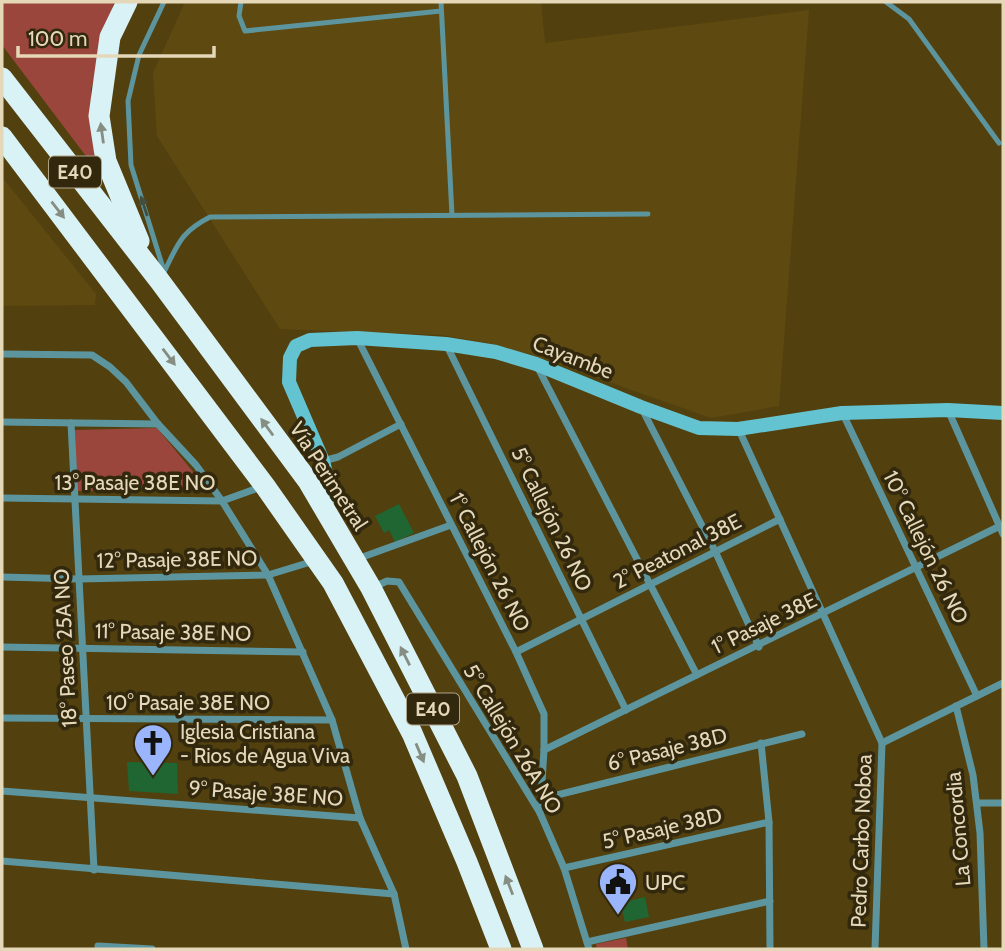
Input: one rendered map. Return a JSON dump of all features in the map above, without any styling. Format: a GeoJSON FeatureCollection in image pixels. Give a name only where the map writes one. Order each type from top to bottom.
{"type":"FeatureCollection","features":[{"type":"Feature","properties":{"kind":"highway"},"geometry":{"type":"LineString","coordinates":[[127,2],[110,37],[99,117],[106,161],[157,272]]}},
{"type":"Feature","properties":{"kind":"highway","name":"Vía Perimetral"},"geometry":{"type":"LineString","coordinates":[[2,78],[157,272],[308,481],[371,588],[467,776],[533,949]]}},
{"type":"Feature","properties":{"kind":"highway","name":"E40"},"geometry":{"type":"LineString","coordinates":[[5,147],[265,486],[332,583],[412,733],[501,949]]}},
{"type":"Feature","properties":{"kind":"street","name":"Cayambe"},"geometry":{"type":"LineString","coordinates":[[325,510],[330,490],[323,461],[289,382],[290,358],[296,346],[310,340],[357,338],[446,344],[496,352],[536,364],[699,428],[738,429],[842,413],[948,410],[1003,413]]}},
{"type":"Feature","properties":{"kind":"street","name":"1° Callejón 26 NO"},"geometry":{"type":"LineString","coordinates":[[357,338],[516,652],[544,714],[540,813]]}},
{"type":"Feature","properties":{"kind":"street","name":"5° Callejón 26 NO"},"geometry":{"type":"LineString","coordinates":[[446,344],[626,710]]}},
{"type":"Feature","properties":{"kind":"street"},"geometry":{"type":"LineString","coordinates":[[2,354],[92,355],[110,367],[126,382],[158,425],[196,465],[222,501],[268,575],[332,720],[360,818],[394,894],[406,949]]}},
{"type":"Feature","properties":{"kind":"street"},"geometry":{"type":"LineString","coordinates":[[536,364],[697,675]]}},
{"type":"Feature","properties":{"kind":"street"},"geometry":{"type":"LineString","coordinates":[[641,407],[715,551],[759,647]]}},
{"type":"Feature","properties":{"kind":"street"},"geometry":{"type":"LineString","coordinates":[[948,410],[1002,530]]}},
{"type":"Feature","properties":{"kind":"street","name":"10° Callejón 26 NO"},"geometry":{"type":"LineString","coordinates":[[842,413],[977,696]]}},
{"type":"Feature","properties":{"kind":"street"},"geometry":{"type":"LineString","coordinates":[[2,422],[158,425]]}},
{"type":"Feature","properties":{"kind":"street","name":"18° Paseo 25A NO"},"geometry":{"type":"LineString","coordinates":[[71,423],[94,870]]}},
{"type":"Feature","properties":{"kind":"street"},"geometry":{"type":"LineString","coordinates":[[323,461],[338,457],[401,424]]}},
{"type":"Feature","properties":{"kind":"street"},"geometry":{"type":"LineString","coordinates":[[738,429],[882,743]]}},
{"type":"Feature","properties":{"kind":"street","name":"13° Pasaje 38E NO"},"geometry":{"type":"LineString","coordinates":[[2,498],[222,501],[265,486]]}},
{"type":"Feature","properties":{"kind":"street","name":"2° Peatonal 38E"},"geometry":{"type":"LineString","coordinates":[[516,652],[780,519]]}},
{"type":"Feature","properties":{"kind":"street"},"geometry":{"type":"LineString","coordinates":[[355,560],[451,525]]}},
{"type":"Feature","properties":{"kind":"street","name":"1° Pasaje 38E"},"geometry":{"type":"LineString","coordinates":[[544,750],[759,647],[916,567],[1002,530]]}},
{"type":"Feature","properties":{"kind":"street","name":"12° Pasaje 38E NO"},"geometry":{"type":"LineString","coordinates":[[2,577],[79,579],[268,575],[317,561]]}},
{"type":"Feature","properties":{"kind":"street","name":"5° Callejón 26A NO"},"geometry":{"type":"LineString","coordinates":[[371,588],[387,581],[399,582],[540,813],[564,868],[588,946]]}},
{"type":"Feature","properties":{"kind":"street","name":"11° Pasaje 38E NO"},"geometry":{"type":"LineString","coordinates":[[2,647],[303,652]]}},
{"type":"Feature","properties":{"kind":"street","name":"Pedro Carbo Noboa"},"geometry":{"type":"LineString","coordinates":[[875,949],[882,743],[1003,683]]}},
{"type":"Feature","properties":{"kind":"street","name":"La Concordia"},"geometry":{"type":"LineString","coordinates":[[956,706],[973,775],[984,949]]}},
{"type":"Feature","properties":{"kind":"street","name":"10° Pasaje 38E NO"},"geometry":{"type":"LineString","coordinates":[[2,718],[332,720]]}},
{"type":"Feature","properties":{"kind":"street","name":"6° Pasaje 38D"},"geometry":{"type":"LineString","coordinates":[[541,799],[802,734]]}},
{"type":"Feature","properties":{"kind":"street"},"geometry":{"type":"LineString","coordinates":[[761,743],[769,822],[770,949]]}},
{"type":"Feature","properties":{"kind":"street","name":"9° Pasaje 38E NO"},"geometry":{"type":"LineString","coordinates":[[2,792],[360,818]]}},
{"type":"Feature","properties":{"kind":"street"},"geometry":{"type":"LineString","coordinates":[[976,803],[1003,803]]}},
{"type":"Feature","properties":{"kind":"street","name":"5° Pasaje 38D"},"geometry":{"type":"LineString","coordinates":[[564,868],[769,822]]}},
{"type":"Feature","properties":{"kind":"street"},"geometry":{"type":"LineString","coordinates":[[2,862],[394,894]]}},
{"type":"Feature","properties":{"kind":"street"},"geometry":{"type":"LineString","coordinates":[[588,946],[770,901]]}},
{"type":"Feature","properties":{"kind":"street"},"geometry":{"type":"LineString","coordinates":[[98,946],[152,949]]}},
{"type":"Feature","properties":{"kind":"lane"},"geometry":{"type":"LineString","coordinates":[[157,272],[131,164],[128,101],[139,55],[164,2]]}},
{"type":"Feature","properties":{"kind":"lane"},"geometry":{"type":"LineString","coordinates":[[241,2],[239,16],[245,31],[441,11]]}},
{"type":"Feature","properties":{"kind":"lane"},"geometry":{"type":"LineString","coordinates":[[441,2],[452,215]]}},
{"type":"Feature","properties":{"kind":"lane"},"geometry":{"type":"LineString","coordinates":[[886,2],[909,19],[999,143]]}},
{"type":"Feature","properties":{"kind":"lane"},"geometry":{"type":"LineString","coordinates":[[157,272],[191,227],[210,216],[648,214]]}},
{"type":"Feature","properties":{"kind":"shaded area"},"geometry":{"type":"Polygon","coordinates":[[[2,2],[114,2],[91,90],[95,168],[2,45],[2,2]]]}},
{"type":"Feature","properties":{"kind":"shaded area"},"geometry":{"type":"Polygon","coordinates":[[[185,2],[541,2],[545,43],[809,10],[779,406],[711,418],[532,355],[488,343],[442,335],[280,329],[157,136],[153,73],[185,2]]]}},
{"type":"Feature","properties":{"kind":"shaded area"},"geometry":{"type":"Polygon","coordinates":[[[2,177],[96,294],[95,305],[2,306],[2,177]]]}},
{"type":"Feature","properties":{"kind":"shaded area"},"geometry":{"type":"Polygon","coordinates":[[[157,428],[205,489],[77,491],[74,430],[157,428]]]}},
{"type":"Feature","properties":{"kind":"shaded area"},"geometry":{"type":"Polygon","coordinates":[[[626,938],[628,949],[597,949],[596,944],[626,938]]]}},
{"type":"Feature","properties":{"kind":"building"},"geometry":{"type":"Polygon","coordinates":[[[399,504],[414,533],[395,542],[389,530],[384,533],[375,516],[399,504]]]}},
{"type":"Feature","properties":{"kind":"building","name":"Iglesia Cristiana - Rios de Agua Viva"},"geometry":{"type":"Polygon","coordinates":[[[127,762],[177,763],[178,794],[129,791],[127,762]]]}},
{"type":"Feature","properties":{"kind":"building"},"geometry":{"type":"Polygon","coordinates":[[[645,897],[649,917],[625,922],[620,903],[645,897]]]}},
{"type":"Feature","properties":{"kind":"place","name":"Iglesia Cristiana - Rios de Agua Viva"},"geometry":{"type":"Point","coordinates":[153,777]}},
{"type":"Feature","properties":{"kind":"place","name":"UPC"},"geometry":{"type":"Point","coordinates":[618,916]}}]}
